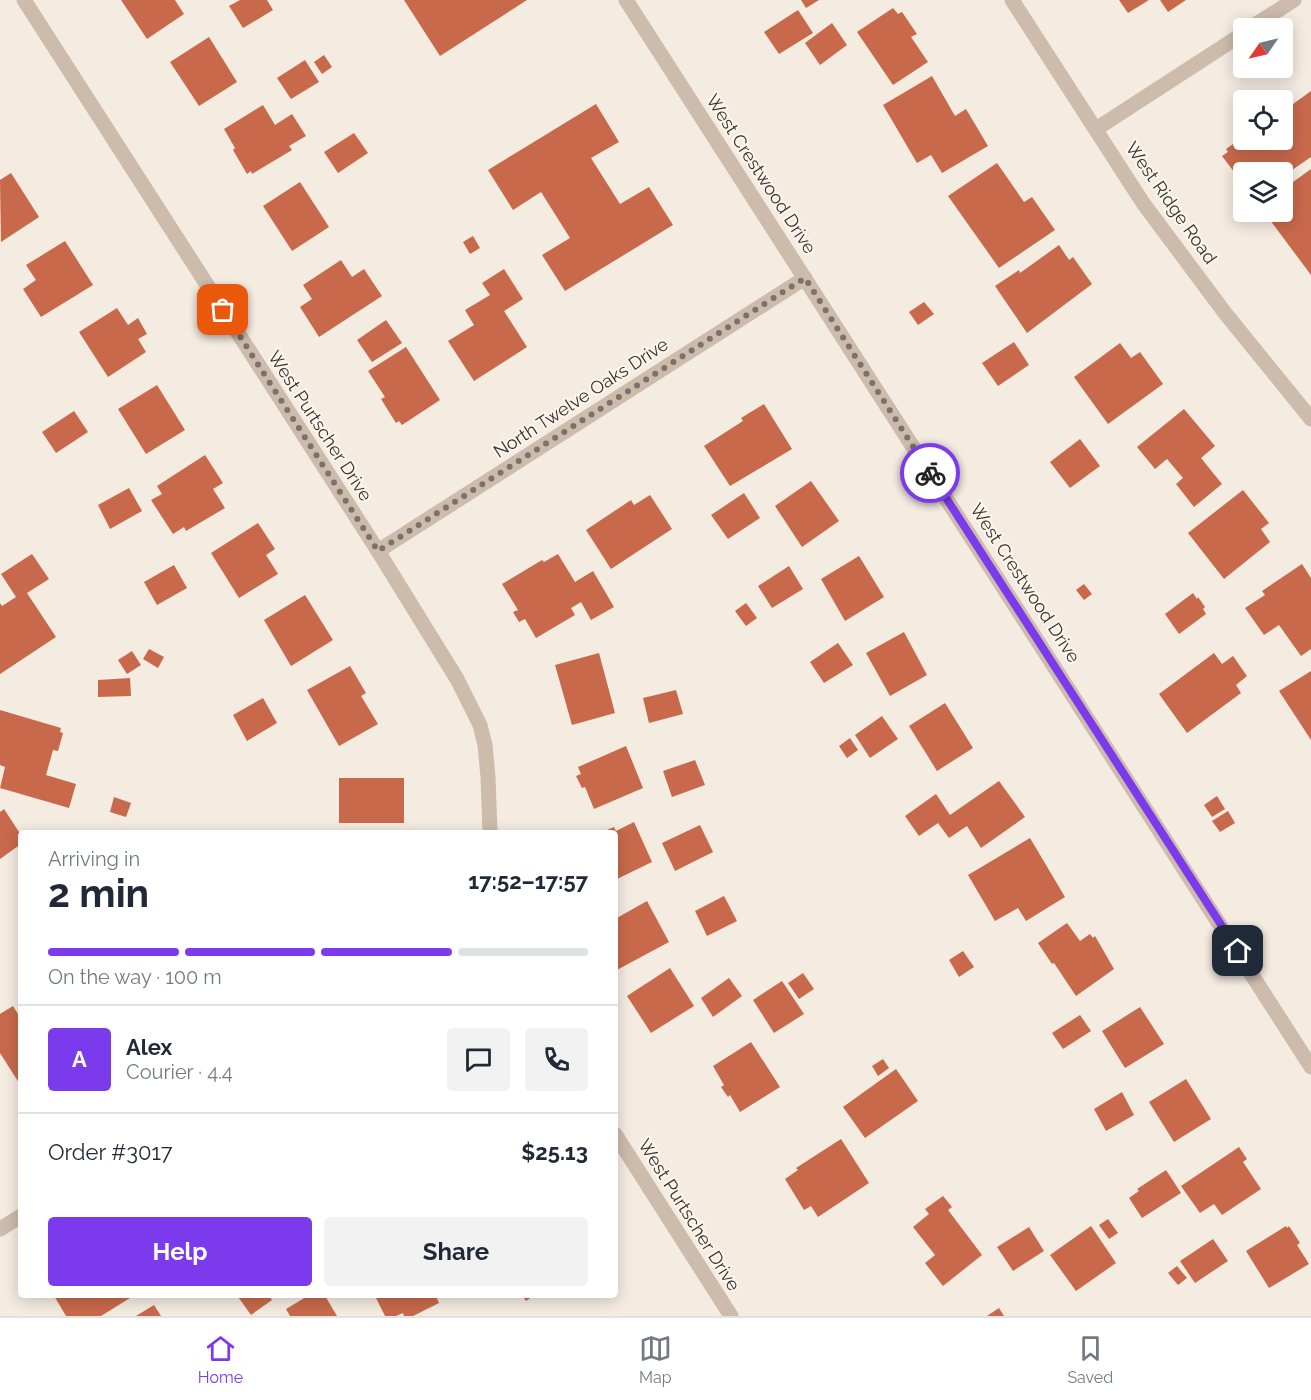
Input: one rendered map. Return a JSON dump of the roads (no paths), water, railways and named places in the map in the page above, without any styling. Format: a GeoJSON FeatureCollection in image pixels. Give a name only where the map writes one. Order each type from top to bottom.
{"type":"FeatureCollection","features":[{"type":"Feature","properties":{"kind":"street","name":"West Purtscher Drive"},"geometry":{"type":"LineString","coordinates":[[24,0],[458,679],[480,725],[488,777],[490,830]]}},
{"type":"Feature","properties":{"kind":"street","name":"West Crestwood Drive"},"geometry":{"type":"LineString","coordinates":[[626,0],[1311,1066]]}},
{"type":"Feature","properties":{"kind":"street","name":"West Ridge Road"},"geometry":{"type":"LineString","coordinates":[[1012,0],[1157,221],[1225,313],[1311,419]]}},
{"type":"Feature","properties":{"kind":"street"},"geometry":{"type":"LineString","coordinates":[[1266,18],[1294,0]]}},
{"type":"Feature","properties":{"kind":"street"},"geometry":{"type":"LineString","coordinates":[[1096,129],[1233,40]]}},
{"type":"Feature","properties":{"kind":"street","name":"North Twelve Oaks Drive"},"geometry":{"type":"LineString","coordinates":[[378,551],[805,278]]}},
{"type":"Feature","properties":{"kind":"street","name":"West Purtscher Drive"},"geometry":{"type":"LineString","coordinates":[[618,1139],[731,1316]]}},
{"type":"Feature","properties":{"kind":"street"},"geometry":{"type":"LineString","coordinates":[[0,1229],[18,1218]]}}]}
